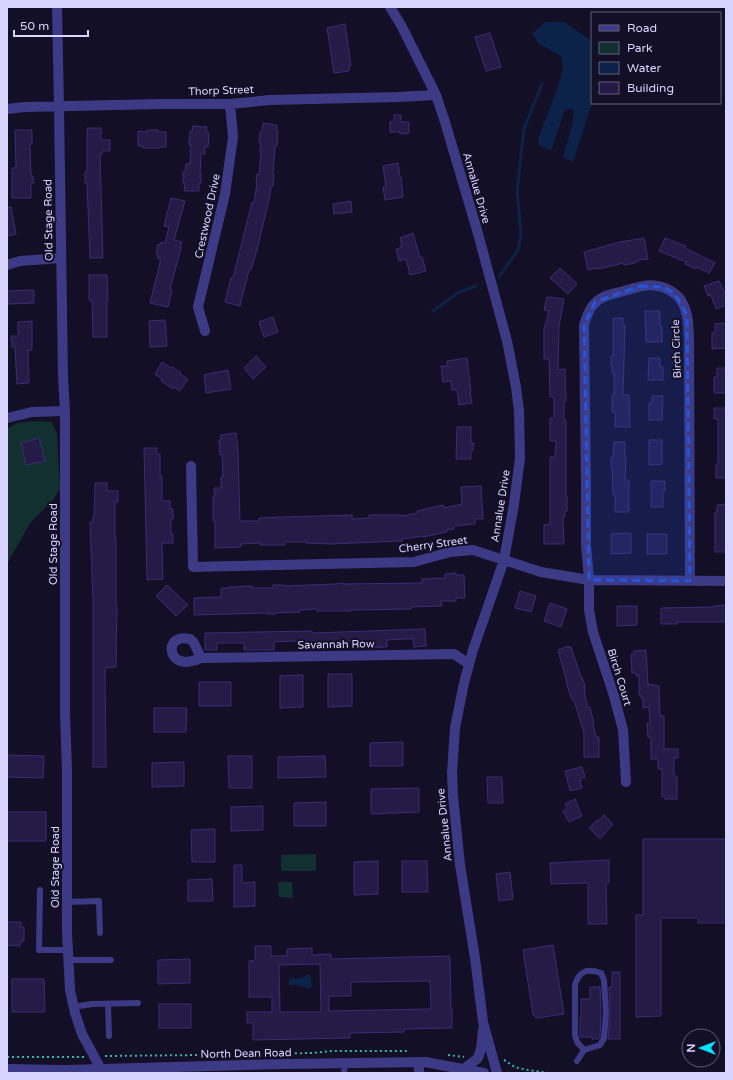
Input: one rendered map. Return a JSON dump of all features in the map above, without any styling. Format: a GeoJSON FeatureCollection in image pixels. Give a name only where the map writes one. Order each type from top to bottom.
{"type":"FeatureCollection","features":[{"type":"Feature","properties":{"kind":"street","name":"Old Stage Road"},"geometry":{"type":"LineString","coordinates":[[57,7],[65,411],[65,713],[67,771],[68,955],[70,990],[73,1007],[82,1034],[102,1071]]}},
{"type":"Feature","properties":{"kind":"street","name":"Annalue Drive"},"geometry":{"type":"LineString","coordinates":[[390,7],[436,95],[445,122],[477,230],[507,341],[519,411],[520,458],[514,504],[504,560],[475,642],[464,683],[455,728],[452,773],[452,796],[460,865],[474,951],[483,1022],[497,1073]]}},
{"type":"Feature","properties":{"kind":"street","name":"Thorp Street"},"geometry":{"type":"LineString","coordinates":[[7,110],[25,107],[230,104],[270,100],[436,95]]}},
{"type":"Feature","properties":{"kind":"street","name":"Crestwood Drive"},"geometry":{"type":"LineString","coordinates":[[205,331],[198,307],[225,194],[233,137],[230,104]]}},
{"type":"Feature","properties":{"kind":"street"},"geometry":{"type":"LineString","coordinates":[[7,264],[61,258]]}},
{"type":"Feature","properties":{"kind":"street","name":"Birch Circle"},"geometry":{"type":"LineString","coordinates":[[589,580],[586,545],[584,325],[595,302],[607,296],[652,284],[664,287],[675,294],[683,304],[687,315],[690,346],[690,581]]}},
{"type":"Feature","properties":{"kind":"street"},"geometry":{"type":"LineString","coordinates":[[7,418],[32,412],[65,411]]}},
{"type":"Feature","properties":{"kind":"street","name":"Cherry Street"},"geometry":{"type":"LineString","coordinates":[[191,466],[193,567],[414,562],[450,552],[473,550],[541,572],[589,580],[726,581]]}},
{"type":"Feature","properties":{"kind":"street","name":"Birch Court"},"geometry":{"type":"LineString","coordinates":[[589,580],[589,610],[593,632],[614,696],[623,730],[626,782]]}},
{"type":"Feature","properties":{"kind":"street","name":"Savannah Row"},"geometry":{"type":"LineString","coordinates":[[201,658],[454,654],[469,664]]}},
{"type":"Feature","properties":{"kind":"street","name":"Annalue Drive"},"geometry":{"type":"LineString","coordinates":[[478,1058],[481,1049],[483,1022]]}},
{"type":"Feature","properties":{"kind":"street"},"geometry":{"type":"LineString","coordinates":[[464,1069],[478,1058]]}},
{"type":"Feature","properties":{"kind":"street"},"geometry":{"type":"LineString","coordinates":[[419,1062],[419,1073]]}},
{"type":"Feature","properties":{"kind":"street","name":"North Dean Road"},"geometry":{"type":"LineString","coordinates":[[12,1070],[102,1071],[344,1068],[425,1062],[484,1073]]}},
{"type":"Feature","properties":{"kind":"lane"},"geometry":{"type":"LineString","coordinates":[[40,890],[39,950],[110,960]]}},
{"type":"Feature","properties":{"kind":"lane"},"geometry":{"type":"LineString","coordinates":[[67,902],[99,902],[100,933]]}},
{"type":"Feature","properties":{"kind":"lane"},"geometry":{"type":"LineString","coordinates":[[577,1060],[584,1050],[600,1045],[604,1038],[606,1013],[604,980],[600,973],[593,970],[580,975],[576,980],[575,985],[575,1035],[577,1042],[584,1050]]}},
{"type":"Feature","properties":{"kind":"lane"},"geometry":{"type":"LineString","coordinates":[[73,1007],[92,1004],[138,1003]]}},
{"type":"Feature","properties":{"kind":"lane"},"geometry":{"type":"LineString","coordinates":[[108,1004],[109,1036]]}},
{"type":"Feature","properties":{"kind":"path"},"geometry":{"type":"LineString","coordinates":[[7,1057],[76,1058],[94,1056],[313,1053],[333,1051],[410,1051]]}},
{"type":"Feature","properties":{"kind":"path"},"geometry":{"type":"LineString","coordinates":[[446,1055],[478,1058]]}},
{"type":"Feature","properties":{"kind":"path"},"geometry":{"type":"LineString","coordinates":[[493,1058],[508,1062],[518,1068],[548,1073]]}},
{"type":"Feature","properties":{"kind":"highlighted area"},"geometry":{"type":"Polygon","coordinates":[[[640,286],[664,287],[675,294],[687,315],[690,581],[589,580],[584,325],[595,302],[640,286]]]}},
{"type":"Feature","properties":{"kind":"green space"},"geometry":{"type":"Polygon","coordinates":[[[34,421],[52,422],[57,434],[60,488],[53,500],[30,523],[7,564],[7,429],[17,423],[34,421]]]}},
{"type":"Feature","properties":{"kind":"green space"},"geometry":{"type":"Polygon","coordinates":[[[316,854],[316,871],[281,871],[281,855],[316,854]]]}},
{"type":"Feature","properties":{"kind":"green space"},"geometry":{"type":"Polygon","coordinates":[[[278,882],[292,882],[293,898],[279,897],[278,882]]]}},
{"type":"Feature","properties":{"kind":"water"},"geometry":{"type":"Polygon","coordinates":[[[545,22],[564,22],[589,39],[591,44],[592,104],[573,162],[563,157],[572,125],[574,111],[570,108],[564,112],[551,151],[539,145],[538,139],[559,84],[563,68],[561,56],[539,44],[532,34],[545,22]]]}},
{"type":"Feature","properties":{"kind":"water"},"geometry":{"type":"Polygon","coordinates":[[[309,974],[311,977],[312,987],[309,989],[297,985],[289,985],[289,979],[297,979],[309,974]]]}},
{"type":"Feature","properties":{"kind":"building"},"geometry":{"type":"Polygon","coordinates":[[[345,24],[351,66],[349,66],[349,71],[334,73],[327,28],[345,24]]]}},
{"type":"Feature","properties":{"kind":"building"},"geometry":{"type":"Polygon","coordinates":[[[490,33],[501,67],[486,71],[475,37],[490,33]]]}},
{"type":"Feature","properties":{"kind":"building"},"geometry":{"type":"Polygon","coordinates":[[[394,115],[401,115],[401,122],[409,122],[409,133],[400,134],[400,132],[390,132],[390,122],[394,121],[394,115]]]}},
{"type":"Feature","properties":{"kind":"building"},"geometry":{"type":"Polygon","coordinates":[[[263,123],[277,125],[278,132],[277,146],[275,146],[273,186],[271,186],[258,246],[251,270],[249,270],[240,306],[225,302],[231,278],[233,278],[252,202],[254,203],[261,152],[261,143],[259,143],[260,132],[262,132],[263,123]]]}},
{"type":"Feature","properties":{"kind":"building"},"geometry":{"type":"Polygon","coordinates":[[[193,126],[207,127],[206,132],[209,133],[208,147],[205,146],[205,154],[201,154],[201,183],[199,183],[199,191],[184,191],[185,183],[183,183],[183,172],[185,172],[186,164],[190,164],[190,131],[192,131],[193,126]]]}},
{"type":"Feature","properties":{"kind":"building"},"geometry":{"type":"Polygon","coordinates":[[[87,128],[101,128],[101,140],[110,140],[110,151],[102,151],[102,154],[100,154],[103,258],[90,258],[87,183],[85,183],[85,172],[87,172],[87,128]]]}},
{"type":"Feature","properties":{"kind":"building"},"geometry":{"type":"Polygon","coordinates":[[[15,130],[32,130],[32,144],[30,144],[31,176],[33,176],[34,183],[31,183],[31,198],[12,198],[12,168],[16,168],[15,130]]]}},
{"type":"Feature","properties":{"kind":"building"},"geometry":{"type":"Polygon","coordinates":[[[147,130],[166,132],[166,147],[143,148],[143,146],[138,146],[138,131],[147,132],[147,130]]]}},
{"type":"Feature","properties":{"kind":"building"},"geometry":{"type":"Polygon","coordinates":[[[398,163],[403,197],[385,200],[383,187],[386,187],[383,166],[398,163]]]}},
{"type":"Feature","properties":{"kind":"building"},"geometry":{"type":"Polygon","coordinates":[[[171,198],[185,201],[174,240],[182,242],[170,289],[172,290],[168,307],[150,303],[160,263],[160,258],[157,258],[158,254],[156,253],[158,244],[160,245],[161,242],[165,243],[169,227],[164,226],[171,198]]]}},
{"type":"Feature","properties":{"kind":"building"},"geometry":{"type":"Polygon","coordinates":[[[351,201],[352,212],[334,214],[333,204],[351,201]]]}},
{"type":"Feature","properties":{"kind":"building"},"geometry":{"type":"Polygon","coordinates":[[[11,207],[16,234],[7,236],[7,208],[11,207]]]}},
{"type":"Feature","properties":{"kind":"building"},"geometry":{"type":"Polygon","coordinates":[[[413,233],[420,258],[422,257],[426,271],[410,275],[406,259],[399,261],[396,249],[402,247],[400,238],[413,233]]]}},
{"type":"Feature","properties":{"kind":"building"},"geometry":{"type":"Polygon","coordinates":[[[644,238],[648,259],[638,260],[638,262],[635,263],[624,265],[623,263],[588,270],[584,252],[620,242],[644,238]]]}},
{"type":"Feature","properties":{"kind":"building"},"geometry":{"type":"Polygon","coordinates":[[[665,238],[686,246],[685,248],[715,263],[709,273],[697,267],[696,269],[685,264],[686,262],[659,251],[665,238]]]}},
{"type":"Feature","properties":{"kind":"building"},"geometry":{"type":"Polygon","coordinates":[[[560,268],[577,284],[568,294],[550,278],[560,268]]]}},
{"type":"Feature","properties":{"kind":"building"},"geometry":{"type":"Polygon","coordinates":[[[89,275],[107,275],[107,337],[93,337],[92,300],[89,300],[89,275]]]}},
{"type":"Feature","properties":{"kind":"building"},"geometry":{"type":"Polygon","coordinates":[[[719,281],[726,296],[726,305],[716,309],[711,295],[708,296],[704,286],[719,281]]]}},
{"type":"Feature","properties":{"kind":"building"},"geometry":{"type":"Polygon","coordinates":[[[34,290],[34,303],[8,304],[7,291],[34,290]]]}},
{"type":"Feature","properties":{"kind":"building"},"geometry":{"type":"Polygon","coordinates":[[[547,297],[564,299],[559,326],[558,370],[565,369],[566,401],[564,401],[564,420],[566,420],[567,511],[565,511],[565,517],[563,517],[564,544],[544,544],[544,525],[550,524],[550,457],[555,457],[556,441],[550,441],[550,418],[554,418],[554,397],[550,397],[549,359],[544,359],[544,329],[549,311],[544,310],[547,297]]]}},
{"type":"Feature","properties":{"kind":"building"},"geometry":{"type":"Polygon","coordinates":[[[645,311],[660,311],[662,342],[646,342],[645,311]]]}},
{"type":"Feature","properties":{"kind":"building"},"geometry":{"type":"Polygon","coordinates":[[[273,317],[278,332],[264,337],[259,322],[273,317]]]}},
{"type":"Feature","properties":{"kind":"building"},"geometry":{"type":"Polygon","coordinates":[[[613,318],[623,318],[623,325],[625,325],[623,395],[629,395],[630,427],[615,427],[615,412],[612,412],[612,395],[614,395],[614,373],[612,373],[611,365],[611,356],[613,356],[613,318]]]}},
{"type":"Feature","properties":{"kind":"building"},"geometry":{"type":"Polygon","coordinates":[[[165,320],[167,346],[150,347],[149,321],[165,320]]]}},
{"type":"Feature","properties":{"kind":"building"},"geometry":{"type":"Polygon","coordinates":[[[32,321],[32,350],[28,350],[29,383],[17,384],[15,347],[12,347],[11,336],[18,336],[18,322],[32,321]]]}},
{"type":"Feature","properties":{"kind":"building"},"geometry":{"type":"Polygon","coordinates":[[[726,323],[726,348],[712,349],[712,333],[715,332],[715,324],[726,323]]]}},
{"type":"Feature","properties":{"kind":"building"},"geometry":{"type":"Polygon","coordinates":[[[256,356],[266,367],[253,379],[244,368],[256,356]]]}},
{"type":"Feature","properties":{"kind":"building"},"geometry":{"type":"Polygon","coordinates":[[[467,358],[472,403],[459,405],[457,390],[452,390],[451,381],[443,382],[441,366],[447,366],[447,361],[467,358]]]}},
{"type":"Feature","properties":{"kind":"building"},"geometry":{"type":"Polygon","coordinates":[[[649,358],[660,358],[660,367],[663,367],[663,380],[648,380],[649,358]]]}},
{"type":"Feature","properties":{"kind":"building"},"geometry":{"type":"Polygon","coordinates":[[[162,362],[171,368],[172,367],[188,379],[180,391],[174,387],[173,389],[161,381],[162,379],[155,374],[162,362]]]}},
{"type":"Feature","properties":{"kind":"building"},"geometry":{"type":"Polygon","coordinates":[[[717,368],[726,368],[726,393],[714,393],[714,377],[717,377],[717,368]]]}},
{"type":"Feature","properties":{"kind":"building"},"geometry":{"type":"Polygon","coordinates":[[[228,370],[231,389],[206,393],[204,375],[228,370]]]}},
{"type":"Feature","properties":{"kind":"building"},"geometry":{"type":"Polygon","coordinates":[[[652,396],[663,396],[662,420],[649,420],[649,403],[652,403],[652,396]]]}},
{"type":"Feature","properties":{"kind":"building"},"geometry":{"type":"Polygon","coordinates":[[[714,408],[726,408],[726,478],[716,478],[716,464],[718,464],[718,419],[714,419],[714,408]]]}},
{"type":"Feature","properties":{"kind":"building"},"geometry":{"type":"Polygon","coordinates":[[[457,427],[471,427],[471,443],[474,443],[473,451],[471,451],[471,459],[456,459],[457,427]]]}},
{"type":"Feature","properties":{"kind":"building"},"geometry":{"type":"Polygon","coordinates":[[[236,433],[238,450],[240,521],[259,521],[259,518],[285,517],[352,515],[352,519],[369,518],[369,515],[401,516],[418,513],[417,511],[443,505],[444,508],[462,504],[461,487],[481,486],[483,519],[475,519],[475,524],[454,526],[454,529],[447,530],[447,532],[423,537],[402,539],[402,541],[330,544],[285,542],[285,545],[260,545],[260,543],[241,544],[241,547],[215,548],[213,496],[215,496],[214,488],[221,488],[221,477],[223,477],[222,454],[220,455],[219,440],[221,440],[221,435],[236,433]]]}},
{"type":"Feature","properties":{"kind":"building"},"geometry":{"type":"Polygon","coordinates":[[[39,438],[45,461],[26,465],[21,443],[39,438]]]}},
{"type":"Feature","properties":{"kind":"building"},"geometry":{"type":"Polygon","coordinates":[[[649,440],[662,440],[662,464],[649,465],[649,440]]]}},
{"type":"Feature","properties":{"kind":"building"},"geometry":{"type":"Polygon","coordinates":[[[614,442],[625,442],[625,480],[629,480],[629,512],[615,512],[615,495],[613,495],[611,467],[614,442]]]}},
{"type":"Feature","properties":{"kind":"building"},"geometry":{"type":"Polygon","coordinates":[[[144,448],[157,448],[157,454],[160,454],[162,501],[170,501],[170,509],[173,509],[171,534],[173,534],[173,543],[162,543],[163,579],[147,580],[144,448]]]}},
{"type":"Feature","properties":{"kind":"building"},"geometry":{"type":"Polygon","coordinates":[[[651,481],[665,481],[665,491],[663,491],[663,507],[651,507],[651,481]]]}},
{"type":"Feature","properties":{"kind":"building"},"geometry":{"type":"Polygon","coordinates":[[[95,483],[107,483],[107,491],[118,491],[118,502],[115,502],[117,606],[116,667],[105,668],[106,767],[93,767],[93,600],[90,522],[93,522],[94,516],[95,483]]]}},
{"type":"Feature","properties":{"kind":"building"},"geometry":{"type":"Polygon","coordinates":[[[726,504],[726,552],[715,552],[715,512],[717,512],[717,505],[726,504]]]}},
{"type":"Feature","properties":{"kind":"building"},"geometry":{"type":"Polygon","coordinates":[[[631,533],[631,553],[611,554],[611,534],[631,533]]]}},
{"type":"Feature","properties":{"kind":"building"},"geometry":{"type":"Polygon","coordinates":[[[647,534],[667,534],[667,554],[647,554],[647,534]]]}},
{"type":"Feature","properties":{"kind":"building"},"geometry":{"type":"Polygon","coordinates":[[[456,573],[456,575],[464,575],[465,598],[456,598],[456,601],[441,601],[442,606],[411,607],[411,609],[351,611],[317,611],[316,609],[275,614],[194,615],[194,598],[221,597],[221,588],[252,586],[252,588],[273,588],[273,585],[284,586],[343,583],[422,583],[422,579],[445,578],[445,574],[456,573]]]}},
{"type":"Feature","properties":{"kind":"building"},"geometry":{"type":"Polygon","coordinates":[[[167,585],[188,605],[176,616],[156,596],[167,585]]]}},
{"type":"Feature","properties":{"kind":"building"},"geometry":{"type":"Polygon","coordinates":[[[520,591],[536,596],[531,612],[515,608],[520,591]]]}},
{"type":"Feature","properties":{"kind":"building"},"geometry":{"type":"Polygon","coordinates":[[[550,603],[567,609],[561,627],[544,621],[550,603]]]}},
{"type":"Feature","properties":{"kind":"building"},"geometry":{"type":"Polygon","coordinates":[[[726,605],[726,622],[677,622],[677,624],[661,624],[661,608],[714,607],[726,605]]]}},
{"type":"Feature","properties":{"kind":"building"},"geometry":{"type":"Polygon","coordinates":[[[617,606],[637,606],[637,625],[617,626],[617,606]]]}},
{"type":"Feature","properties":{"kind":"building"},"geometry":{"type":"Polygon","coordinates":[[[425,629],[426,646],[414,647],[413,639],[405,639],[387,640],[387,647],[357,648],[357,641],[348,641],[330,642],[330,649],[301,649],[301,642],[292,641],[274,642],[274,650],[244,650],[244,643],[217,643],[217,650],[205,650],[205,633],[312,631],[312,633],[425,629]]]}},
{"type":"Feature","properties":{"kind":"building"},"geometry":{"type":"Polygon","coordinates":[[[569,646],[569,648],[571,647],[585,686],[584,691],[588,708],[590,707],[596,737],[599,737],[599,757],[584,757],[584,733],[574,700],[572,700],[566,682],[558,650],[569,646]]]}},
{"type":"Feature","properties":{"kind":"building"},"geometry":{"type":"Polygon","coordinates":[[[646,650],[648,684],[659,686],[660,716],[664,716],[664,749],[678,749],[678,758],[674,758],[674,776],[677,776],[677,799],[665,799],[665,797],[662,797],[662,769],[658,769],[658,759],[651,759],[651,737],[648,737],[647,723],[650,723],[649,707],[643,708],[643,698],[639,695],[639,675],[636,676],[636,673],[632,673],[631,654],[634,654],[634,651],[646,650]]]}},
{"type":"Feature","properties":{"kind":"building"},"geometry":{"type":"Polygon","coordinates":[[[328,674],[352,674],[352,706],[328,707],[328,674]]]}},
{"type":"Feature","properties":{"kind":"building"},"geometry":{"type":"Polygon","coordinates":[[[303,675],[303,707],[280,708],[280,676],[303,675]]]}},
{"type":"Feature","properties":{"kind":"building"},"geometry":{"type":"Polygon","coordinates":[[[199,682],[231,682],[231,706],[199,706],[199,682]]]}},
{"type":"Feature","properties":{"kind":"building"},"geometry":{"type":"Polygon","coordinates":[[[154,708],[187,708],[186,732],[154,732],[154,708]]]}},
{"type":"Feature","properties":{"kind":"building"},"geometry":{"type":"Polygon","coordinates":[[[403,742],[403,766],[370,766],[370,743],[403,742]]]}},
{"type":"Feature","properties":{"kind":"building"},"geometry":{"type":"Polygon","coordinates":[[[7,755],[44,756],[43,778],[7,777],[7,755]]]}},
{"type":"Feature","properties":{"kind":"building"},"geometry":{"type":"Polygon","coordinates":[[[228,756],[252,756],[252,788],[229,788],[228,756]]]}},
{"type":"Feature","properties":{"kind":"building"},"geometry":{"type":"Polygon","coordinates":[[[325,756],[326,777],[278,778],[278,757],[325,756]]]}},
{"type":"Feature","properties":{"kind":"building"},"geometry":{"type":"Polygon","coordinates":[[[184,762],[184,786],[152,787],[152,763],[184,762]]]}},
{"type":"Feature","properties":{"kind":"building"},"geometry":{"type":"Polygon","coordinates":[[[582,767],[585,777],[581,778],[580,780],[582,788],[570,791],[565,771],[582,767]]]}},
{"type":"Feature","properties":{"kind":"building"},"geometry":{"type":"Polygon","coordinates":[[[487,777],[502,777],[503,803],[488,803],[487,777]]]}},
{"type":"Feature","properties":{"kind":"building"},"geometry":{"type":"Polygon","coordinates":[[[419,788],[419,812],[371,814],[371,789],[419,788]]]}},
{"type":"Feature","properties":{"kind":"building"},"geometry":{"type":"Polygon","coordinates":[[[575,799],[582,816],[569,822],[563,811],[567,809],[565,804],[575,799]]]}},
{"type":"Feature","properties":{"kind":"building"},"geometry":{"type":"Polygon","coordinates":[[[326,802],[326,826],[294,826],[294,803],[326,802]]]}},
{"type":"Feature","properties":{"kind":"building"},"geometry":{"type":"Polygon","coordinates":[[[263,806],[263,830],[231,831],[231,807],[263,806]]]}},
{"type":"Feature","properties":{"kind":"building"},"geometry":{"type":"Polygon","coordinates":[[[7,812],[46,812],[46,841],[7,841],[7,812]]]}},
{"type":"Feature","properties":{"kind":"building"},"geometry":{"type":"Polygon","coordinates":[[[604,815],[613,824],[600,839],[589,828],[604,815]]]}},
{"type":"Feature","properties":{"kind":"building"},"geometry":{"type":"Polygon","coordinates":[[[215,829],[215,862],[192,862],[191,830],[215,829]]]}},
{"type":"Feature","properties":{"kind":"building"},"geometry":{"type":"Polygon","coordinates":[[[643,839],[726,839],[726,923],[698,923],[698,918],[661,918],[661,1016],[636,1017],[636,915],[643,915],[643,839]]]}},
{"type":"Feature","properties":{"kind":"building"},"geometry":{"type":"Polygon","coordinates":[[[609,860],[609,883],[606,883],[607,924],[588,924],[588,883],[551,884],[550,863],[609,860]]]}},
{"type":"Feature","properties":{"kind":"building"},"geometry":{"type":"Polygon","coordinates":[[[378,861],[378,894],[354,895],[354,862],[378,861]]]}},
{"type":"Feature","properties":{"kind":"building"},"geometry":{"type":"Polygon","coordinates":[[[402,861],[427,861],[428,892],[402,892],[402,861]]]}},
{"type":"Feature","properties":{"kind":"building"},"geometry":{"type":"Polygon","coordinates":[[[234,865],[242,865],[242,883],[255,882],[255,906],[234,907],[234,865]]]}},
{"type":"Feature","properties":{"kind":"building"},"geometry":{"type":"Polygon","coordinates":[[[510,872],[513,899],[499,901],[496,874],[510,872]]]}},
{"type":"Feature","properties":{"kind":"building"},"geometry":{"type":"Polygon","coordinates":[[[212,879],[213,901],[188,901],[188,880],[212,879]]]}},
{"type":"Feature","properties":{"kind":"building"},"geometry":{"type":"Polygon","coordinates":[[[7,922],[21,922],[21,927],[24,927],[24,941],[21,941],[20,946],[7,945],[7,922]]]}},
{"type":"Feature","properties":{"kind":"building"},"geometry":{"type":"Polygon","coordinates":[[[553,945],[564,1014],[537,1018],[533,1015],[523,950],[553,945]]]}},
{"type":"Feature","properties":{"kind":"building"},"geometry":{"type":"Polygon","coordinates":[[[255,946],[271,946],[271,956],[287,956],[287,949],[312,948],[312,955],[331,954],[331,959],[450,956],[452,1028],[404,1029],[404,1032],[350,1033],[350,1038],[253,1040],[253,1023],[247,1023],[247,1012],[272,1012],[272,997],[249,997],[249,961],[255,960],[255,946]],[[320,964],[279,965],[280,1012],[321,1012],[320,964]],[[430,981],[351,982],[351,996],[329,996],[329,1011],[431,1009],[430,981]]]}},
{"type":"Feature","properties":{"kind":"building"},"geometry":{"type":"Polygon","coordinates":[[[190,959],[190,983],[158,984],[158,960],[190,959]]]}},
{"type":"Feature","properties":{"kind":"building"},"geometry":{"type":"Polygon","coordinates":[[[612,972],[620,972],[620,1039],[608,1039],[610,1013],[609,987],[612,987],[612,972]]]}},
{"type":"Feature","properties":{"kind":"building"},"geometry":{"type":"Polygon","coordinates":[[[12,979],[44,979],[45,1012],[12,1012],[12,979]]]}},
{"type":"Feature","properties":{"kind":"building"},"geometry":{"type":"Polygon","coordinates":[[[590,987],[600,987],[601,1013],[600,1037],[598,1039],[592,1039],[592,1037],[580,1037],[581,999],[590,999],[590,987]]]}},
{"type":"Feature","properties":{"kind":"building"},"geometry":{"type":"Polygon","coordinates":[[[159,1004],[191,1004],[191,1028],[159,1028],[159,1004]]]}},
{"type":"Feature","properties":{"kind":"waterway"},"geometry":{"type":"LineString","coordinates":[[499,277],[518,250],[521,235],[517,190],[524,129],[542,84]]}},
{"type":"Feature","properties":{"kind":"waterway"},"geometry":{"type":"LineString","coordinates":[[433,311],[459,292],[476,286]]}}]}
